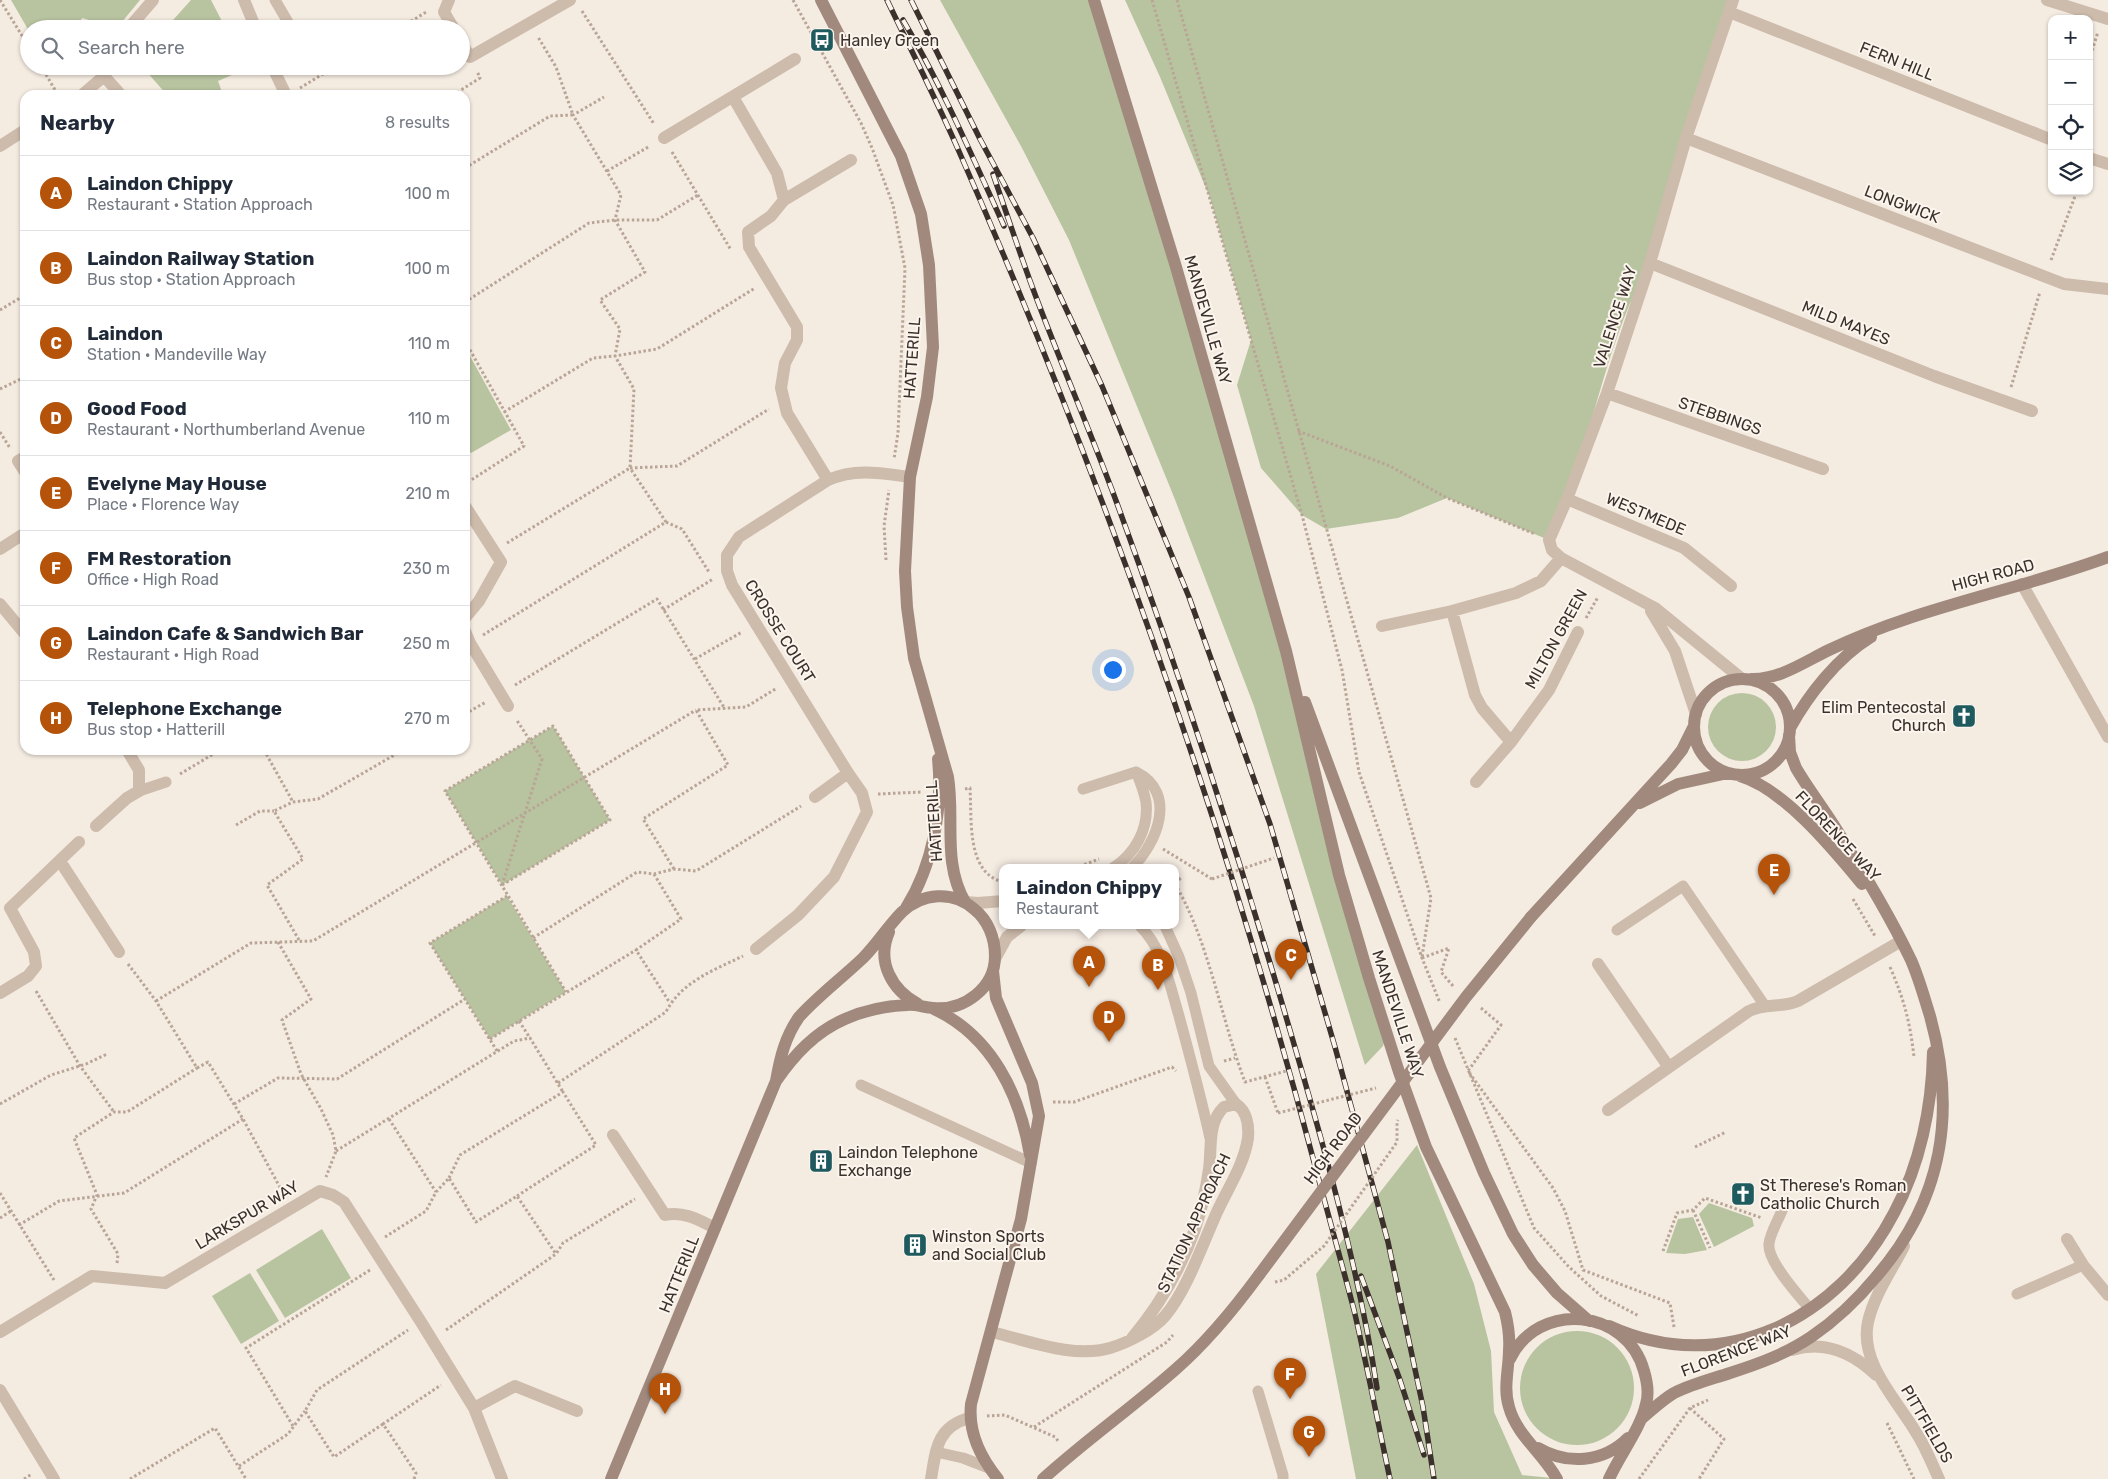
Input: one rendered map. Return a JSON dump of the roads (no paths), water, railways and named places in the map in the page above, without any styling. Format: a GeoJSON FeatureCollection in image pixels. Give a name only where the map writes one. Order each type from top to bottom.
{"type":"FeatureCollection","features":[{"type":"Feature","properties":{"kind":"street"},"geometry":{"type":"LineString","coordinates":[[136,20],[153,0]]}},
{"type":"Feature","properties":{"kind":"street"},"geometry":{"type":"LineString","coordinates":[[244,0],[252,20]]}},
{"type":"Feature","properties":{"kind":"street"},"geometry":{"type":"LineString","coordinates":[[449,0],[444,12],[449,20]]}},
{"type":"Feature","properties":{"kind":"street"},"geometry":{"type":"LineString","coordinates":[[470,57],[570,0]]}},
{"type":"Feature","properties":{"kind":"street","name":"HATTERILL"},"geometry":{"type":"LineString","coordinates":[[821,0],[901,156],[921,214],[929,265],[933,347],[928,397],[910,477],[905,571],[907,607],[914,658],[948,776],[950,789],[949,833],[951,859],[956,882],[965,902]]}},
{"type":"Feature","properties":{"kind":"street","name":"MANDEVILLE WAY"},"geometry":{"type":"LineString","coordinates":[[1094,0],[1176,267],[1286,651],[1337,866],[1364,962],[1399,1072],[1426,1147],[1505,1312],[1509,1338],[1506,1390],[1508,1405],[1514,1421],[1522,1434],[1546,1461],[1557,1479]]}},
{"type":"Feature","properties":{"kind":"street"},"geometry":{"type":"LineString","coordinates":[[2047,0],[2105,18]]}},
{"type":"Feature","properties":{"kind":"street","name":"VALENCE WAY"},"geometry":{"type":"LineString","coordinates":[[1561,558],[1552,550],[1549,540],[1607,393],[1650,263],[1686,138],[1731,6]]}},
{"type":"Feature","properties":{"kind":"street","name":"FERN HILL"},"geometry":{"type":"LineString","coordinates":[[1731,6],[2048,138]]}},
{"type":"Feature","properties":{"kind":"street"},"geometry":{"type":"LineString","coordinates":[[664,138],[795,59]]}},
{"type":"Feature","properties":{"kind":"street"},"geometry":{"type":"LineString","coordinates":[[87,90],[103,75]]}},
{"type":"Feature","properties":{"kind":"street"},"geometry":{"type":"LineString","coordinates":[[109,75],[118,90]]}},
{"type":"Feature","properties":{"kind":"street"},"geometry":{"type":"LineString","coordinates":[[278,75],[289,90]]}},
{"type":"Feature","properties":{"kind":"street"},"geometry":{"type":"LineString","coordinates":[[733,98],[777,173],[784,200]]}},
{"type":"Feature","properties":{"kind":"street"},"geometry":{"type":"LineString","coordinates":[[0,146],[20,133]]}},
{"type":"Feature","properties":{"kind":"street","name":"LONGWICK"},"geometry":{"type":"LineString","coordinates":[[1686,138],[2044,277],[2064,284],[2108,289]]}},
{"type":"Feature","properties":{"kind":"street"},"geometry":{"type":"LineString","coordinates":[[2093,159],[2108,164]]}},
{"type":"Feature","properties":{"kind":"street"},"geometry":{"type":"LineString","coordinates":[[828,480],[787,413],[781,388],[784,363],[797,340],[797,327],[749,247],[748,232],[771,216],[784,200],[851,160]]}},
{"type":"Feature","properties":{"kind":"street","name":"MILD MAYES"},"geometry":{"type":"LineString","coordinates":[[1650,263],[1934,376],[2032,411]]}},
{"type":"Feature","properties":{"kind":"street","name":"STEBBINGS"},"geometry":{"type":"LineString","coordinates":[[1607,393],[1823,469]]}},
{"type":"Feature","properties":{"kind":"street","name":"CROSSE COURT"},"geometry":{"type":"LineString","coordinates":[[756,949],[798,915],[834,877],[867,812],[862,793],[732,585],[727,571],[727,555],[738,538],[828,480],[843,474],[865,472],[910,477]]}},
{"type":"Feature","properties":{"kind":"street","name":"WESTMEDE"},"geometry":{"type":"LineString","coordinates":[[1567,498],[1684,548],[1731,586]]}},
{"type":"Feature","properties":{"kind":"street"},"geometry":{"type":"LineString","coordinates":[[470,514],[501,562],[479,601],[470,612]]}},
{"type":"Feature","properties":{"kind":"street"},"geometry":{"type":"LineString","coordinates":[[0,549],[20,536]]}},
{"type":"Feature","properties":{"kind":"street","name":"HIGH ROAD"},"geometry":{"type":"LineString","coordinates":[[1746,679],[1762,679],[1781,674],[1842,644],[1944,606],[2066,572],[2108,557]]}},
{"type":"Feature","properties":{"kind":"street"},"geometry":{"type":"LineString","coordinates":[[1382,626],[1452,611],[1529,587],[1541,581],[1561,558],[1634,596],[1668,618],[1718,661],[1746,679],[1765,684],[1781,699],[1788,711],[1789,732],[1782,752],[1774,762],[1755,772],[1733,774],[1714,766],[1703,754],[1695,739],[1695,717],[1679,662],[1670,641],[1649,608],[1634,596]]}},
{"type":"Feature","properties":{"kind":"street"},"geometry":{"type":"LineString","coordinates":[[2022,584],[2108,737]]}},
{"type":"Feature","properties":{"kind":"street"},"geometry":{"type":"LineString","coordinates":[[0,604],[20,628]]}},
{"type":"Feature","properties":{"kind":"street"},"geometry":{"type":"LineString","coordinates":[[1452,611],[1475,695],[1482,708],[1510,742]]}},
{"type":"Feature","properties":{"kind":"street","name":"HIGH ROAD"},"geometry":{"type":"LineString","coordinates":[[1789,732],[1808,698],[1832,671],[1862,644],[1888,627]]}},
{"type":"Feature","properties":{"kind":"street","name":"MILTON GREEN"},"geometry":{"type":"LineString","coordinates":[[1476,782],[1550,690],[1578,632]]}},
{"type":"Feature","properties":{"kind":"street"},"geometry":{"type":"LineString","coordinates":[[470,643],[508,706]]}},
{"type":"Feature","properties":{"kind":"street","name":"MANDEVILLE WAY"},"geometry":{"type":"LineString","coordinates":[[1286,651],[1440,1067],[1484,1173],[1513,1234],[1533,1265],[1557,1293],[1589,1320]]}},
{"type":"Feature","properties":{"kind":"street"},"geometry":{"type":"LineString","coordinates":[[1695,717],[1704,697],[1717,686],[1726,682],[1746,679]]}},
{"type":"Feature","properties":{"kind":"street","name":"HIGH ROAD"},"geometry":{"type":"LineString","coordinates":[[1043,1479],[1082,1444],[1176,1369],[1207,1340],[1233,1310],[1466,997],[1531,917],[1682,750],[1691,733],[1695,717]]}},
{"type":"Feature","properties":{"kind":"street","name":"FLORENCE WAY"},"geometry":{"type":"LineString","coordinates":[[1641,1419],[1676,1392],[1781,1354],[1810,1337],[1855,1301],[1883,1270],[1915,1221],[1935,1171],[1944,1121],[1940,1066],[1929,1015],[1918,977],[1901,941],[1842,839],[1796,768],[1790,752],[1789,732]]}},
{"type":"Feature","properties":{"kind":"street","name":"HATTERILL"},"geometry":{"type":"LineString","coordinates":[[903,912],[924,869],[933,838],[940,791],[936,737]]}},
{"type":"Feature","properties":{"kind":"street"},"geometry":{"type":"LineString","coordinates":[[96,826],[127,798],[139,791],[139,770],[132,755]]}},
{"type":"Feature","properties":{"kind":"street"},"geometry":{"type":"LineString","coordinates":[[815,796],[848,773]]}},
{"type":"Feature","properties":{"kind":"street","name":"HIGH ROAD"},"geometry":{"type":"LineString","coordinates":[[1626,813],[1655,794],[1678,784],[1733,774]]}},
{"type":"Feature","properties":{"kind":"street","name":"FLORENCE WAY"},"geometry":{"type":"LineString","coordinates":[[1733,774],[1768,790],[1803,820],[1840,859],[1884,912]]}},
{"type":"Feature","properties":{"kind":"street"},"geometry":{"type":"LineString","coordinates":[[0,993],[28,976],[36,966],[34,952],[10,908],[79,842]]}},
{"type":"Feature","properties":{"kind":"street"},"geometry":{"type":"LineString","coordinates":[[60,861],[119,952]]}},
{"type":"Feature","properties":{"kind":"street","name":"HATTERILL"},"geometry":{"type":"LineString","coordinates":[[611,1479],[776,1082],[784,1045],[791,1029],[799,1018],[870,951],[903,912],[913,904],[932,897],[948,896],[965,902],[982,916],[988,925],[995,948],[994,965],[985,986],[976,996],[954,1007],[927,1007],[910,1004],[873,1009],[857,1014],[830,1026],[802,1048],[776,1082]]}},
{"type":"Feature","properties":{"kind":"street"},"geometry":{"type":"LineString","coordinates":[[965,902],[999,901]]}},
{"type":"Feature","properties":{"kind":"street","name":"HATTERILL"},"geometry":{"type":"LineString","coordinates":[[894,922],[884,945],[886,968],[899,991],[927,1007]]}},
{"type":"Feature","properties":{"kind":"street"},"geometry":{"type":"LineString","coordinates":[[998,1479],[989,1468],[978,1448],[969,1418],[974,1390],[1021,1219],[1038,1131],[1038,1106],[1032,1083],[996,998],[994,965],[1007,937],[1017,929]]}},
{"type":"Feature","properties":{"kind":"street"},"geometry":{"type":"LineString","coordinates":[[1608,1110],[1740,1016],[1756,1008],[1765,1006],[1780,1007],[1798,1001],[1901,941]]}},
{"type":"Feature","properties":{"kind":"street"},"geometry":{"type":"LineString","coordinates":[[1598,964],[1668,1066]]}},
{"type":"Feature","properties":{"kind":"street"},"geometry":{"type":"LineString","coordinates":[[927,1007],[956,1021],[970,1032],[1000,1068],[1011,1087],[1020,1112],[1031,1163]]}},
{"type":"Feature","properties":{"kind":"street","name":"FLORENCE WAY"},"geometry":{"type":"LineString","coordinates":[[1609,1326],[1637,1338],[1659,1343],[1714,1345],[1744,1341],[1767,1333],[1810,1310],[1831,1293],[1862,1260],[1884,1230],[1902,1197],[1920,1144],[1929,1099],[1933,1045],[1929,1015]]}},
{"type":"Feature","properties":{"kind":"street","name":"STATION APPROACH"},"geometry":{"type":"LineString","coordinates":[[991,1332],[1068,1350],[1085,1352],[1110,1348],[1132,1338],[1158,1322],[1172,1307],[1181,1291],[1234,1179],[1244,1152],[1248,1137],[1246,1116],[1236,1104],[1224,1107],[1217,1116],[1201,1209],[1187,1248],[1160,1298],[1132,1338]]}},
{"type":"Feature","properties":{"kind":"street"},"geometry":{"type":"LineString","coordinates":[[613,1135],[665,1215],[674,1213],[693,1217],[715,1228]]}},
{"type":"Feature","properties":{"kind":"street","name":"LARKSPUR WAY"},"geometry":{"type":"LineString","coordinates":[[0,1332],[92,1276],[165,1283],[320,1191],[334,1194],[344,1202],[373,1245],[474,1408],[502,1479]]}},
{"type":"Feature","properties":{"kind":"street"},"geometry":{"type":"LineString","coordinates":[[1886,1386],[1870,1354],[1868,1325],[1876,1303],[1915,1221]]}},
{"type":"Feature","properties":{"kind":"street"},"geometry":{"type":"LineString","coordinates":[[2067,1240],[2083,1265],[2108,1295]]}},
{"type":"Feature","properties":{"kind":"street","name":"MANDEVILLE WAY"},"geometry":{"type":"LineString","coordinates":[[1507,1374],[1515,1350],[1536,1330],[1560,1320],[1582,1319],[1609,1326],[1633,1345],[1641,1360],[1647,1381],[1646,1404],[1641,1419],[1609,1479]]}},
{"type":"Feature","properties":{"kind":"street"},"geometry":{"type":"LineString","coordinates":[[1781,1354],[1806,1346],[1832,1348],[1858,1360],[1886,1386]]}},
{"type":"Feature","properties":{"kind":"street"},"geometry":{"type":"LineString","coordinates":[[474,1408],[515,1386],[577,1411]]}},
{"type":"Feature","properties":{"kind":"street","name":"PITTFIELDS"},"geometry":{"type":"LineString","coordinates":[[1886,1386],[1919,1437],[1939,1479]]}},
{"type":"Feature","properties":{"kind":"street"},"geometry":{"type":"LineString","coordinates":[[0,1390],[54,1479]]}},
{"type":"Feature","properties":{"kind":"street"},"geometry":{"type":"LineString","coordinates":[[931,1479],[936,1452],[942,1434],[948,1427],[969,1418]]}},
{"type":"Feature","properties":{"kind":"street","name":"MANDEVILLE WAY"},"geometry":{"type":"LineString","coordinates":[[1532,1444],[1560,1458],[1591,1458],[1607,1454],[1621,1445],[1633,1433]]}},
{"type":"Feature","properties":{"kind":"lane"},"geometry":{"type":"LineString","coordinates":[[276,0],[287,20]]}},
{"type":"Feature","properties":{"kind":"lane"},"geometry":{"type":"LineString","coordinates":[[1118,864],[1135,850],[1144,823],[1146,803],[1136,772]]}},
{"type":"Feature","properties":{"kind":"lane"},"geometry":{"type":"LineString","coordinates":[[1083,790],[1136,772],[1146,777],[1155,787],[1160,810],[1158,826],[1144,856],[1136,864]]}},
{"type":"Feature","properties":{"kind":"lane"},"geometry":{"type":"LineString","coordinates":[[139,791],[166,782]]}},
{"type":"Feature","properties":{"kind":"lane"},"geometry":{"type":"LineString","coordinates":[[1617,930],[1682,886],[1765,1006]]}},
{"type":"Feature","properties":{"kind":"lane","name":"STATION APPROACH"},"geometry":{"type":"LineString","coordinates":[[1142,929],[1158,953],[1169,985],[1197,1081],[1211,1144]]}},
{"type":"Feature","properties":{"kind":"lane","name":"STATION APPROACH"},"geometry":{"type":"LineString","coordinates":[[1167,929],[1191,992],[1210,1066],[1236,1104]]}},
{"type":"Feature","properties":{"kind":"lane"},"geometry":{"type":"LineString","coordinates":[[861,1085],[1031,1163]]}},
{"type":"Feature","properties":{"kind":"lane"},"geometry":{"type":"LineString","coordinates":[[1784,1208],[1769,1242],[1769,1250],[1773,1260],[1810,1310]]}},
{"type":"Feature","properties":{"kind":"lane"},"geometry":{"type":"LineString","coordinates":[[2017,1294],[2083,1265]]}},
{"type":"Feature","properties":{"kind":"lane"},"geometry":{"type":"LineString","coordinates":[[1258,1391],[1283,1475],[1282,1479]]}},
{"type":"Feature","properties":{"kind":"lane"},"geometry":{"type":"LineString","coordinates":[[936,1452],[964,1458],[989,1468]]}},
{"type":"Feature","properties":{"kind":"railway"},"geometry":{"type":"LineString","coordinates":[[887,0],[952,136],[1014,280],[1065,405],[1159,658],[1243,914],[1281,1043],[1354,1310],[1390,1479]]}},
{"type":"Feature","properties":{"kind":"railway"},"geometry":{"type":"LineString","coordinates":[[911,0],[980,139],[1033,238],[1102,386],[1189,597],[1270,824],[1335,1047],[1388,1242],[1423,1407],[1434,1479]]}},
{"type":"Feature","properties":{"kind":"railway"},"geometry":{"type":"LineString","coordinates":[[903,20],[944,96],[1004,226]]}},
{"type":"Feature","properties":{"kind":"railway"},"geometry":{"type":"LineString","coordinates":[[993,174],[1033,289],[1139,563],[1228,827],[1302,1072],[1339,1206],[1360,1297],[1377,1388]]}},
{"type":"Feature","properties":{"kind":"railway"},"geometry":{"type":"LineString","coordinates":[[1361,1276],[1400,1380],[1424,1455]]}},
{"type":"Feature","properties":{"kind":"place","name":"Hanley Green"},"geometry":{"type":"Point","coordinates":[822,40]}},
{"type":"Feature","properties":{"kind":"place","name":"Elim Pentecostal Church"},"geometry":{"type":"Point","coordinates":[1964,716]}},
{"type":"Feature","properties":{"kind":"place","name":"Evelyne May House"},"geometry":{"type":"Point","coordinates":[1774,895]}},
{"type":"Feature","properties":{"kind":"place","name":"Laindon"},"geometry":{"type":"Point","coordinates":[1291,980]}},
{"type":"Feature","properties":{"kind":"place","name":"Laindon Chippy"},"geometry":{"type":"Point","coordinates":[1089,987]}},
{"type":"Feature","properties":{"kind":"place","name":"Laindon Railway Station"},"geometry":{"type":"Point","coordinates":[1158,990]}},
{"type":"Feature","properties":{"kind":"place","name":"Good Food"},"geometry":{"type":"Point","coordinates":[1109,1042]}},
{"type":"Feature","properties":{"kind":"place","name":"Laindon Telephone Exchange"},"geometry":{"type":"Point","coordinates":[821,1161]}},
{"type":"Feature","properties":{"kind":"place","name":"St Therese's Roman Catholic Church"},"geometry":{"type":"Point","coordinates":[1743,1194]}},
{"type":"Feature","properties":{"kind":"place","name":"Winston Sports and Social Club"},"geometry":{"type":"Point","coordinates":[915,1245]}},
{"type":"Feature","properties":{"kind":"place","name":"FM Restoration"},"geometry":{"type":"Point","coordinates":[1290,1399]}},
{"type":"Feature","properties":{"kind":"place","name":"Telephone Exchange"},"geometry":{"type":"Point","coordinates":[665,1414]}},
{"type":"Feature","properties":{"kind":"place","name":"Laindon Cafe & Sandwich Bar"},"geometry":{"type":"Point","coordinates":[1309,1457]}}]}
